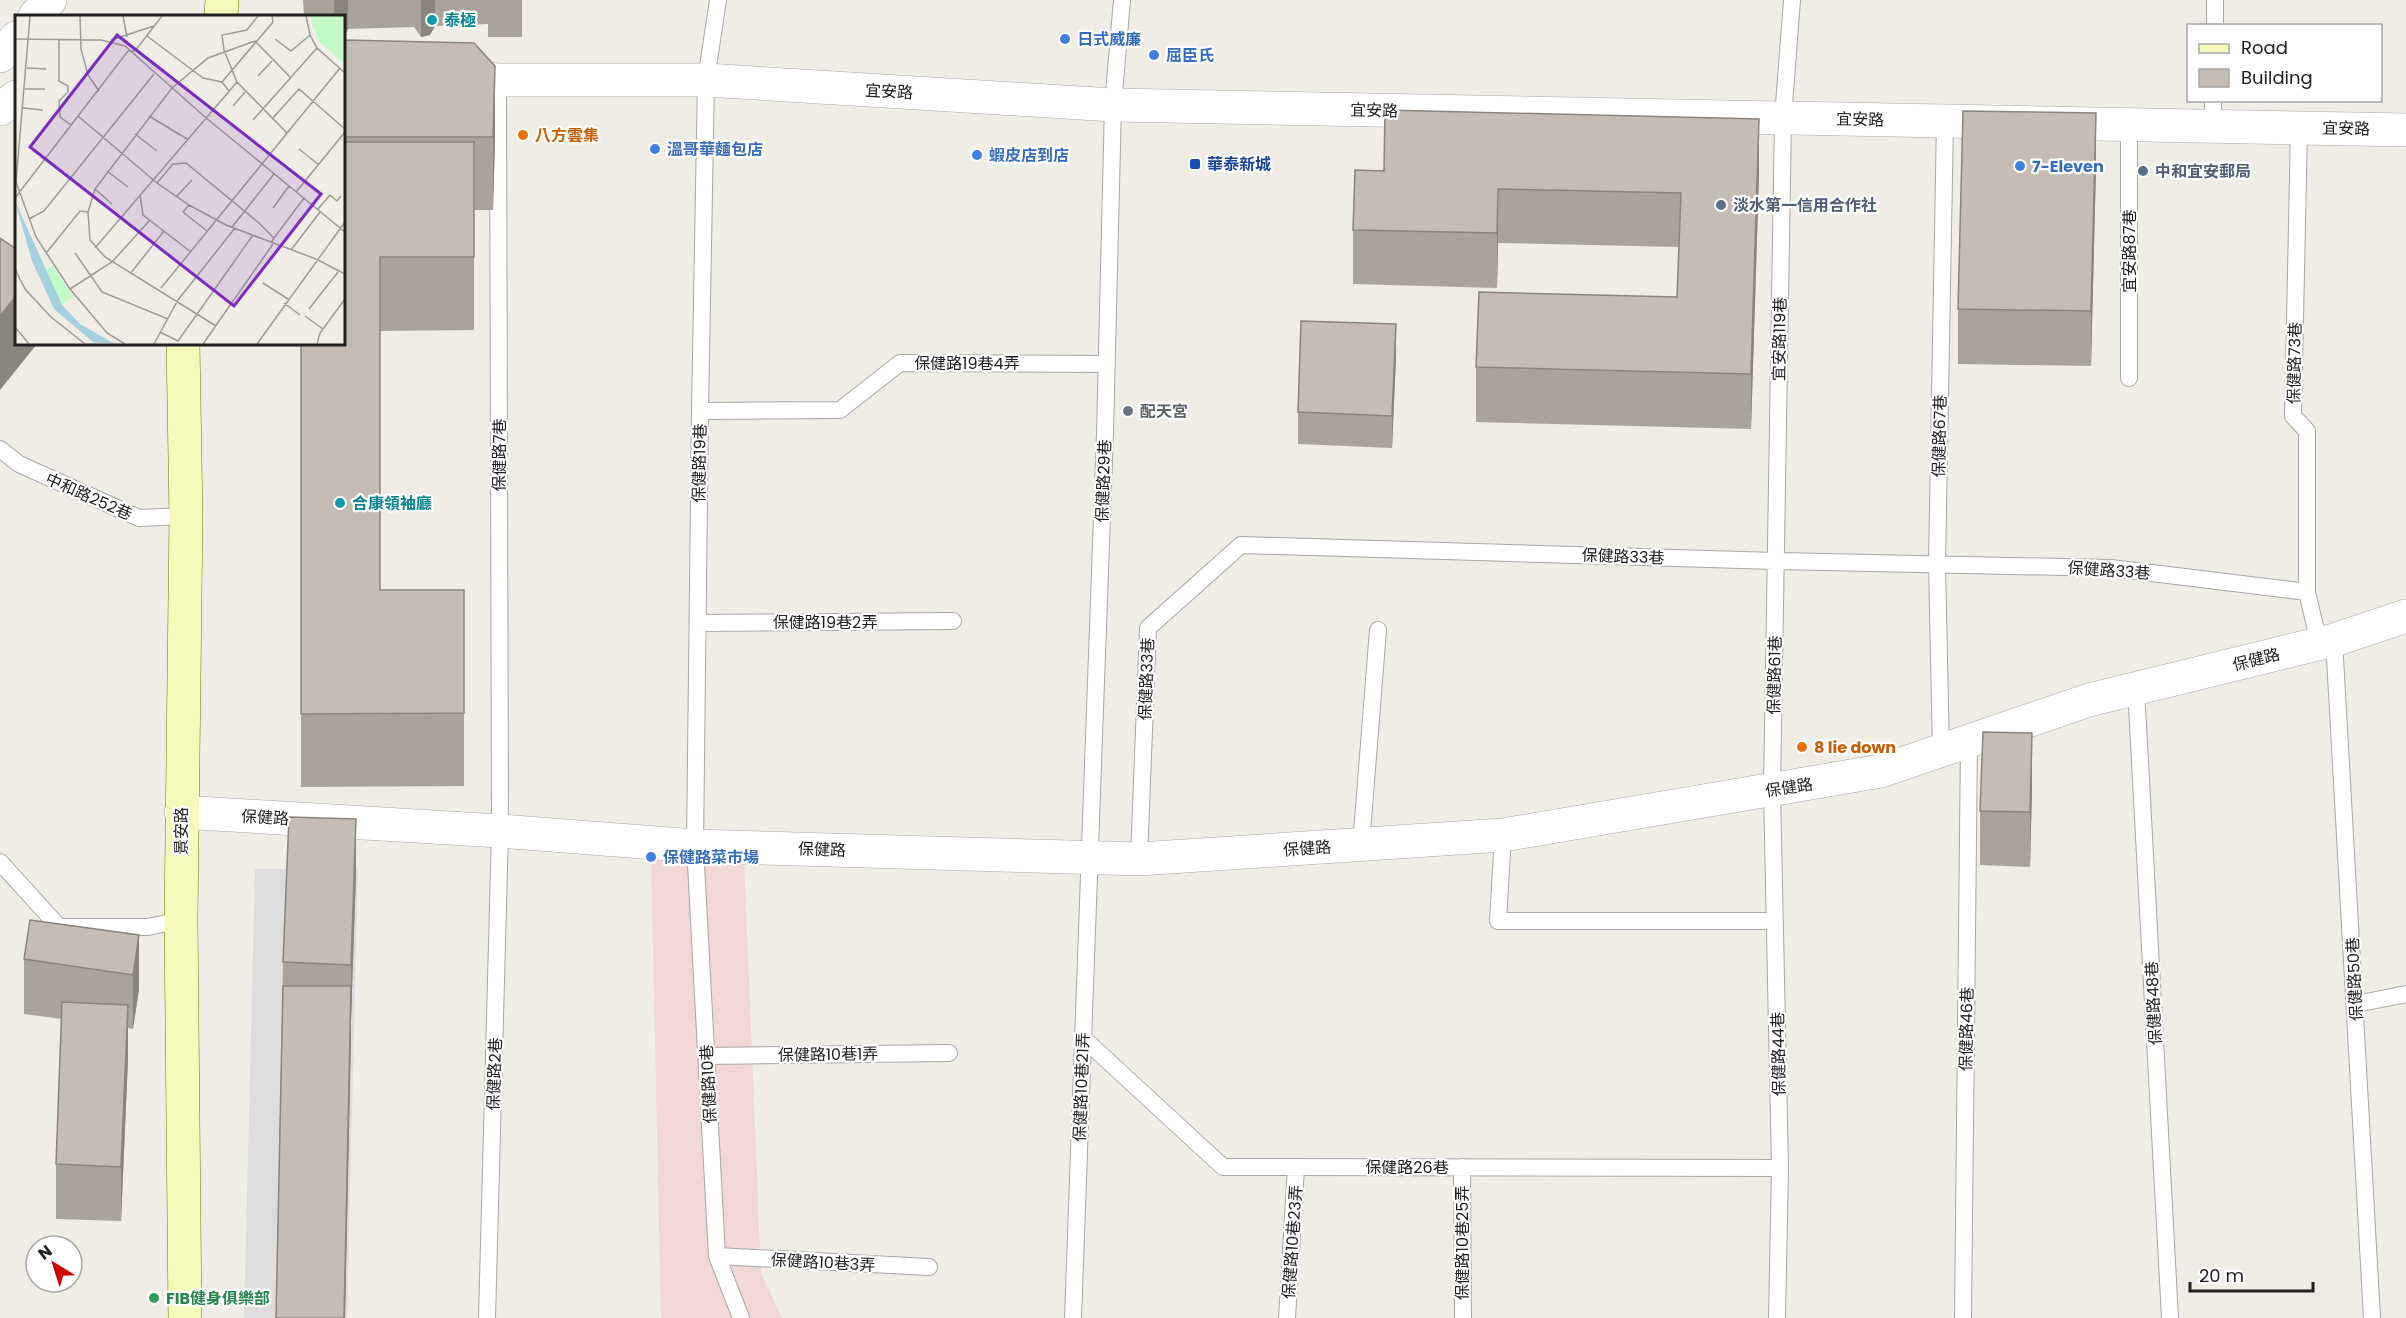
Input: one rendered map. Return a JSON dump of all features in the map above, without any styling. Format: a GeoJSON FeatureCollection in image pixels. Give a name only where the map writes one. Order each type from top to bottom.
{"type":"FeatureCollection","features":[{"type":"Feature","properties":{"kind":"main road"},"geometry":{"type":"LineString","coordinates":[[221,15],[222,0]]}},
{"type":"Feature","properties":{"kind":"main road","name":"景安路"},"geometry":{"type":"LineString","coordinates":[[183,345],[186,516],[181,920],[185,1318]]}},
{"type":"Feature","properties":{"kind":"street"},"geometry":{"type":"LineString","coordinates":[[36,15],[50,0]]}},
{"type":"Feature","properties":{"kind":"street"},"geometry":{"type":"LineString","coordinates":[[0,56],[15,39]]}},
{"type":"Feature","properties":{"kind":"street"},"geometry":{"type":"LineString","coordinates":[[0,82],[15,73]]}},
{"type":"Feature","properties":{"kind":"street","name":"宜安路"},"geometry":{"type":"LineString","coordinates":[[415,73],[498,80],[706,81],[1113,105],[2129,124],[2213,113],[2299,128],[2406,130]]}},
{"type":"Feature","properties":{"kind":"street"},"geometry":{"type":"LineString","coordinates":[[0,109],[15,98]]}},
{"type":"Feature","properties":{"kind":"street","name":"保健路"},"geometry":{"type":"LineString","coordinates":[[181,812],[500,831],[696,846],[1139,859],[1503,835],[1881,771],[2089,700],[2327,642],[2406,616]]}},
{"type":"Feature","properties":{"kind":"lane","name":"保健路19巷"},"geometry":{"type":"LineString","coordinates":[[696,846],[706,81],[718,0]]}},
{"type":"Feature","properties":{"kind":"lane","name":"保健路29巷"},"geometry":{"type":"LineString","coordinates":[[1089,857],[1113,105],[1122,0]]}},
{"type":"Feature","properties":{"kind":"lane","name":"宜安路119巷"},"geometry":{"type":"LineString","coordinates":[[1775,561],[1783,118],[1792,0]]}},
{"type":"Feature","properties":{"kind":"lane"},"geometry":{"type":"LineString","coordinates":[[2215,0],[2215,24]]}},
{"type":"Feature","properties":{"kind":"lane","name":"保健路7巷"},"geometry":{"type":"LineString","coordinates":[[498,80],[500,831]]}},
{"type":"Feature","properties":{"kind":"lane","name":"保健路67巷"},"geometry":{"type":"LineString","coordinates":[[1945,121],[1937,564],[1955,746]]}},
{"type":"Feature","properties":{"kind":"lane","name":"宜安路87巷"},"geometry":{"type":"LineString","coordinates":[[2129,124],[2129,378]]}},
{"type":"Feature","properties":{"kind":"lane","name":"保健路73巷"},"geometry":{"type":"LineString","coordinates":[[2299,128],[2293,416],[2307,431],[2307,592]]}},
{"type":"Feature","properties":{"kind":"lane","name":"保健路19巷4弄"},"geometry":{"type":"LineString","coordinates":[[700,411],[840,410],[900,363],[1106,364]]}},
{"type":"Feature","properties":{"kind":"lane","name":"中和路252巷"},"geometry":{"type":"LineString","coordinates":[[0,449],[20,464],[139,518],[186,516]]}},
{"type":"Feature","properties":{"kind":"lane","name":"保健路33巷"},"geometry":{"type":"LineString","coordinates":[[1139,859],[1148,628],[1241,545],[1775,561],[2111,568],[2307,592]]}},
{"type":"Feature","properties":{"kind":"lane","name":"保健路61巷"},"geometry":{"type":"LineString","coordinates":[[1772,790],[1775,561]]}},
{"type":"Feature","properties":{"kind":"lane"},"geometry":{"type":"LineString","coordinates":[[2307,592],[2327,642]]}},
{"type":"Feature","properties":{"kind":"lane","name":"保健路19巷2弄"},"geometry":{"type":"LineString","coordinates":[[698,623],[953,621]]}},
{"type":"Feature","properties":{"kind":"lane"},"geometry":{"type":"LineString","coordinates":[[1361,845],[1378,630]]}},
{"type":"Feature","properties":{"kind":"lane","name":"保健路50巷"},"geometry":{"type":"LineString","coordinates":[[2327,642],[2356,1004],[2372,1318]]}},
{"type":"Feature","properties":{"kind":"lane","name":"保健路48巷"},"geometry":{"type":"LineString","coordinates":[[2136,688],[2170,1318]]}},
{"type":"Feature","properties":{"kind":"lane","name":"保健路46巷"},"geometry":{"type":"LineString","coordinates":[[1955,746],[1963,1318]]}},
{"type":"Feature","properties":{"kind":"lane","name":"保健路44巷"},"geometry":{"type":"LineString","coordinates":[[1772,790],[1780,1168],[1777,1318]]}},
{"type":"Feature","properties":{"kind":"lane","name":"保健路2巷"},"geometry":{"type":"LineString","coordinates":[[487,1318],[500,831]]}},
{"type":"Feature","properties":{"kind":"lane"},"geometry":{"type":"LineString","coordinates":[[1503,835],[1498,921],[1775,921]]}},
{"type":"Feature","properties":{"kind":"lane","name":"保健路10巷"},"geometry":{"type":"LineString","coordinates":[[696,846],[717,1256],[741,1318]]}},
{"type":"Feature","properties":{"kind":"lane","name":"保健路10巷21弄"},"geometry":{"type":"LineString","coordinates":[[1073,1318],[1089,857]]}},
{"type":"Feature","properties":{"kind":"lane"},"geometry":{"type":"LineString","coordinates":[[0,862],[59,927],[148,927],[181,920]]}},
{"type":"Feature","properties":{"kind":"lane"},"geometry":{"type":"LineString","coordinates":[[2356,1004],[2406,994]]}},
{"type":"Feature","properties":{"kind":"lane","name":"保健路26巷"},"geometry":{"type":"LineString","coordinates":[[1083,1038],[1223,1167],[1780,1168]]}},
{"type":"Feature","properties":{"kind":"lane","name":"保健路10巷1弄"},"geometry":{"type":"LineString","coordinates":[[707,1056],[949,1053]]}},
{"type":"Feature","properties":{"kind":"lane","name":"保健路10巷23弄"},"geometry":{"type":"LineString","coordinates":[[1287,1318],[1296,1167]]}},
{"type":"Feature","properties":{"kind":"lane","name":"保健路10巷25弄"},"geometry":{"type":"LineString","coordinates":[[1462,1167],[1463,1318]]}},
{"type":"Feature","properties":{"kind":"lane","name":"保健路10巷3弄"},"geometry":{"type":"LineString","coordinates":[[717,1256],[929,1267]]}},
{"type":"Feature","properties":{"kind":"shaded area"},"geometry":{"type":"Polygon","coordinates":[[[651,857],[744,860],[761,1273],[782,1318],[661,1318],[651,857]]]}},
{"type":"Feature","properties":{"kind":"shaded area"},"geometry":{"type":"Polygon","coordinates":[[[255,869],[358,869],[347,1318],[244,1318],[255,869]]]}},
{"type":"Feature","properties":{"kind":"building"},"geometry":{"type":"Polygon","coordinates":[[[345,40],[474,43],[495,66],[493,137],[345,137],[345,40]]]}},
{"type":"Feature","properties":{"kind":"building"},"geometry":{"type":"Polygon","coordinates":[[[1385,110],[1759,119],[1751,374],[1476,367],[1479,292],[1677,297],[1681,193],[1498,189],[1497,233],[1353,230],[1355,170],[1384,171],[1385,110]]]}},
{"type":"Feature","properties":{"kind":"building"},"geometry":{"type":"Polygon","coordinates":[[[1963,111],[2096,113],[2091,311],[1958,309],[1963,111]]]}},
{"type":"Feature","properties":{"kind":"building","name":"合康領袖廳"},"geometry":{"type":"Polygon","coordinates":[[[345,142],[474,142],[474,257],[380,257],[380,590],[464,590],[464,713],[301,714],[301,345],[345,345],[345,142]]]}},
{"type":"Feature","properties":{"kind":"building"},"geometry":{"type":"Polygon","coordinates":[[[0,238],[15,248],[15,297],[0,316],[0,238]]]}},
{"type":"Feature","properties":{"kind":"building"},"geometry":{"type":"Polygon","coordinates":[[[1301,321],[1396,324],[1392,416],[1298,412],[1301,321]]]}},
{"type":"Feature","properties":{"kind":"building"},"geometry":{"type":"Polygon","coordinates":[[[1983,732],[2032,733],[2030,812],[1980,811],[1983,732]]]}},
{"type":"Feature","properties":{"kind":"building"},"geometry":{"type":"Polygon","coordinates":[[[289,817],[356,819],[351,965],[283,962],[289,817]]]}},
{"type":"Feature","properties":{"kind":"building"},"geometry":{"type":"Polygon","coordinates":[[[30,920],[139,935],[133,975],[24,959],[30,920]]]}},
{"type":"Feature","properties":{"kind":"building"},"geometry":{"type":"Polygon","coordinates":[[[283,986],[351,986],[344,1318],[276,1318],[283,986]]]}},
{"type":"Feature","properties":{"kind":"building"},"geometry":{"type":"Polygon","coordinates":[[[62,1002],[128,1005],[121,1167],[56,1164],[62,1002]]]}},
{"type":"Feature","properties":{"kind":"place","name":"泰極"},"geometry":{"type":"Point","coordinates":[432,20]}},
{"type":"Feature","properties":{"kind":"place","name":"日式威廉"},"geometry":{"type":"Point","coordinates":[1065,39]}},
{"type":"Feature","properties":{"kind":"place","name":"屈臣氏"},"geometry":{"type":"Point","coordinates":[1154,55]}},
{"type":"Feature","properties":{"kind":"place","name":"八方雲集"},"geometry":{"type":"Point","coordinates":[523,135]}},
{"type":"Feature","properties":{"kind":"place","name":"溫哥華麵包店"},"geometry":{"type":"Point","coordinates":[655,149]}},
{"type":"Feature","properties":{"kind":"place","name":"蝦皮店到店"},"geometry":{"type":"Point","coordinates":[977,155]}},
{"type":"Feature","properties":{"kind":"place","name":"華泰新城"},"geometry":{"type":"Point","coordinates":[1195,164]}},
{"type":"Feature","properties":{"kind":"place","name":"7-Eleven"},"geometry":{"type":"Point","coordinates":[2020,166]}},
{"type":"Feature","properties":{"kind":"place","name":"中和宜安郵局"},"geometry":{"type":"Point","coordinates":[2143,171]}},
{"type":"Feature","properties":{"kind":"place","name":"淡水第一信用合作社"},"geometry":{"type":"Point","coordinates":[1721,205]}},
{"type":"Feature","properties":{"kind":"place","name":"配天宮"},"geometry":{"type":"Point","coordinates":[1128,411]}},
{"type":"Feature","properties":{"kind":"place","name":"合康領袖廳"},"geometry":{"type":"Point","coordinates":[340,503]}},
{"type":"Feature","properties":{"kind":"place","name":"8 lie down"},"geometry":{"type":"Point","coordinates":[1802,747]}},
{"type":"Feature","properties":{"kind":"place","name":"保健路菜市場"},"geometry":{"type":"Point","coordinates":[651,857]}},
{"type":"Feature","properties":{"kind":"place","name":"FIB健身俱樂部"},"geometry":{"type":"Point","coordinates":[154,1298]}}]}
